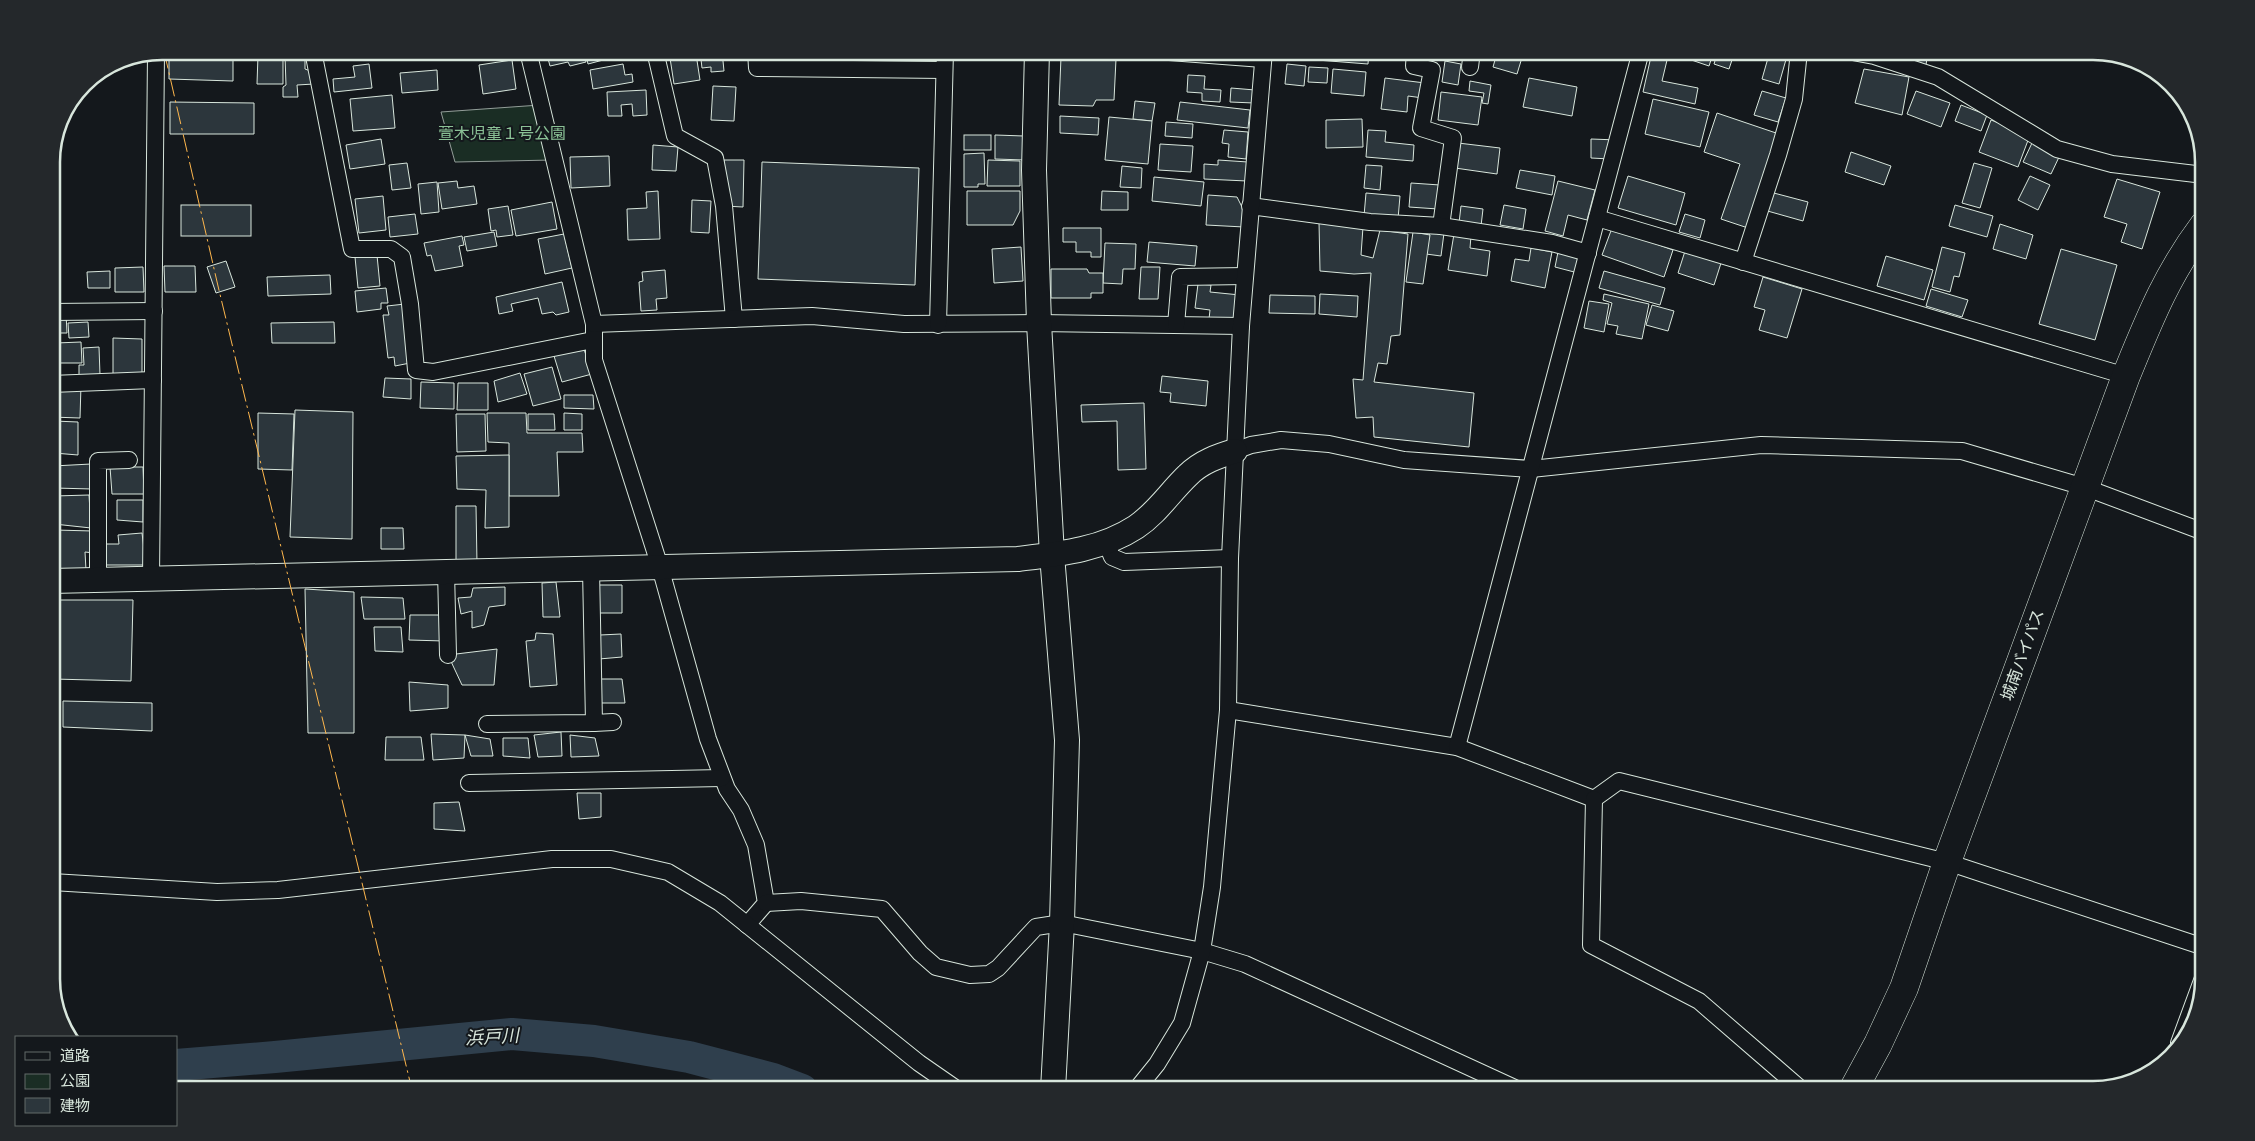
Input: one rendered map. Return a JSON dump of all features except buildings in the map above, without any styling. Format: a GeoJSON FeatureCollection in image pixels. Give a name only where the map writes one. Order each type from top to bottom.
{"type":"FeatureCollection","features":[{"type":"Feature","properties":{"kind":"highway","name":"城南バイパス"},"geometry":{"type":"LineString","coordinates":[[1858,1081],[1878,1044],[1904,988],[1947,862],[2126,376],[2157,300],[2181,256],[2195,237]]}},
{"type":"Feature","properties":{"kind":"street"},"geometry":{"type":"LineString","coordinates":[[151,579],[156,60]]}},
{"type":"Feature","properties":{"kind":"street"},"geometry":{"type":"LineString","coordinates":[[316,60],[352,250],[391,248],[402,257],[410,304],[416,370],[433,372],[593,332],[734,319],[812,316],[938,325],[1039,323],[1241,326]]}},
{"type":"Feature","properties":{"kind":"street"},"geometry":{"type":"LineString","coordinates":[[530,60],[593,332],[594,360],[660,568],[708,739],[722,778],[741,810],[756,845],[766,903]]}},
{"type":"Feature","properties":{"kind":"street"},"geometry":{"type":"LineString","coordinates":[[656,60],[675,136],[715,158],[724,206],[734,319]]}},
{"type":"Feature","properties":{"kind":"street"},"geometry":{"type":"LineString","coordinates":[[756,60],[756,68],[944,70]]}},
{"type":"Feature","properties":{"kind":"street"},"geometry":{"type":"LineString","coordinates":[[938,325],[945,60]]}},
{"type":"Feature","properties":{"kind":"street"},"geometry":{"type":"LineString","coordinates":[[1037,60],[1034,170],[1039,323],[1052,555],[1067,740],[1062,923],[1053,1081]]}},
{"type":"Feature","properties":{"kind":"street"},"geometry":{"type":"LineString","coordinates":[[1143,1081],[1157,1064],[1182,1023],[1202,951],[1212,887],[1228,710],[1230,558],[1241,326],[1263,60]]}},
{"type":"Feature","properties":{"kind":"street"},"geometry":{"type":"LineString","coordinates":[[1414,60],[1414,66],[1432,70],[1421,128],[1453,138],[1441,226]]}},
{"type":"Feature","properties":{"kind":"street"},"geometry":{"type":"LineString","coordinates":[[1457,747],[1639,60]]}},
{"type":"Feature","properties":{"kind":"street"},"geometry":{"type":"LineString","coordinates":[[1743,262],[1778,155],[1794,98],[1798,60]]}},
{"type":"Feature","properties":{"kind":"street"},"geometry":{"type":"LineString","coordinates":[[1886,60],[1938,78],[2056,149],[2112,164],[2195,174]]}},
{"type":"Feature","properties":{"kind":"street"},"geometry":{"type":"LineString","coordinates":[[1250,206],[1370,222],[1441,226],[1552,243],[1588,253]]}},
{"type":"Feature","properties":{"kind":"street"},"geometry":{"type":"LineString","coordinates":[[1597,218],[2126,376]]}},
{"type":"Feature","properties":{"kind":"street"},"geometry":{"type":"LineString","coordinates":[[1176,325],[1180,277],[1245,276]]}},
{"type":"Feature","properties":{"kind":"street"},"geometry":{"type":"LineString","coordinates":[[60,312],[154,311]]}},
{"type":"Feature","properties":{"kind":"street"},"geometry":{"type":"LineString","coordinates":[[60,384],[153,380]]}},
{"type":"Feature","properties":{"kind":"street"},"geometry":{"type":"LineString","coordinates":[[60,581],[1018,559],[1085,549],[1106,542],[1136,527],[1165,502],[1188,474],[1212,458],[1252,445],[1281,440],[1328,444],[1404,460],[1531,469],[1761,445],[1962,451],[2084,487],[2195,529]]}},
{"type":"Feature","properties":{"kind":"street"},"geometry":{"type":"LineString","coordinates":[[98,579],[98,461],[129,460]]}},
{"type":"Feature","properties":{"kind":"street"},"geometry":{"type":"LineString","coordinates":[[1106,542],[1112,557],[1124,562],[1230,558]]}},
{"type":"Feature","properties":{"kind":"street"},"geometry":{"type":"LineString","coordinates":[[591,569],[594,723]]}},
{"type":"Feature","properties":{"kind":"street"},"geometry":{"type":"LineString","coordinates":[[446,571],[448,655]]}},
{"type":"Feature","properties":{"kind":"street"},"geometry":{"type":"LineString","coordinates":[[1228,710],[1457,747],[1594,799]]}},
{"type":"Feature","properties":{"kind":"street"},"geometry":{"type":"LineString","coordinates":[[487,724],[613,722]]}},
{"type":"Feature","properties":{"kind":"street"},"geometry":{"type":"LineString","coordinates":[[468,783],[722,778]]}},
{"type":"Feature","properties":{"kind":"street"},"geometry":{"type":"LineString","coordinates":[[1594,799],[1618,781],[1947,862],[2195,944]]}},
{"type":"Feature","properties":{"kind":"street"},"geometry":{"type":"LineString","coordinates":[[1594,799],[1592,945],[1699,1001],[1792,1081]]}},
{"type":"Feature","properties":{"kind":"street"},"geometry":{"type":"LineString","coordinates":[[60,882],[218,892],[252,891],[287,889],[552,859],[611,859],[668,872],[720,904],[919,1063],[945,1081]]}},
{"type":"Feature","properties":{"kind":"street"},"geometry":{"type":"LineString","coordinates":[[748,925],[766,903],[801,901],[882,909],[920,953],[936,967],[970,975],[989,974],[998,968],[1036,927],[1062,923],[1202,951],[1245,964],[1499,1081]]}},
{"type":"Feature","properties":{"kind":"green space","name":"萱木児童１号公園"},"geometry":{"type":"Polygon","coordinates":[[[540,105],[553,160],[455,162],[441,112],[540,105]]]}},
{"type":"Feature","properties":{"kind":"waterway","name":"浜戸川"},"geometry":{"type":"LineString","coordinates":[[178,1065],[512,1034],[594,1041],[689,1057],[778,1081]]}},
{"type":"Feature","properties":{"kind":"power"},"geometry":{"type":"LineString","coordinates":[[166,60],[218,286],[410,1081]]}}]}
